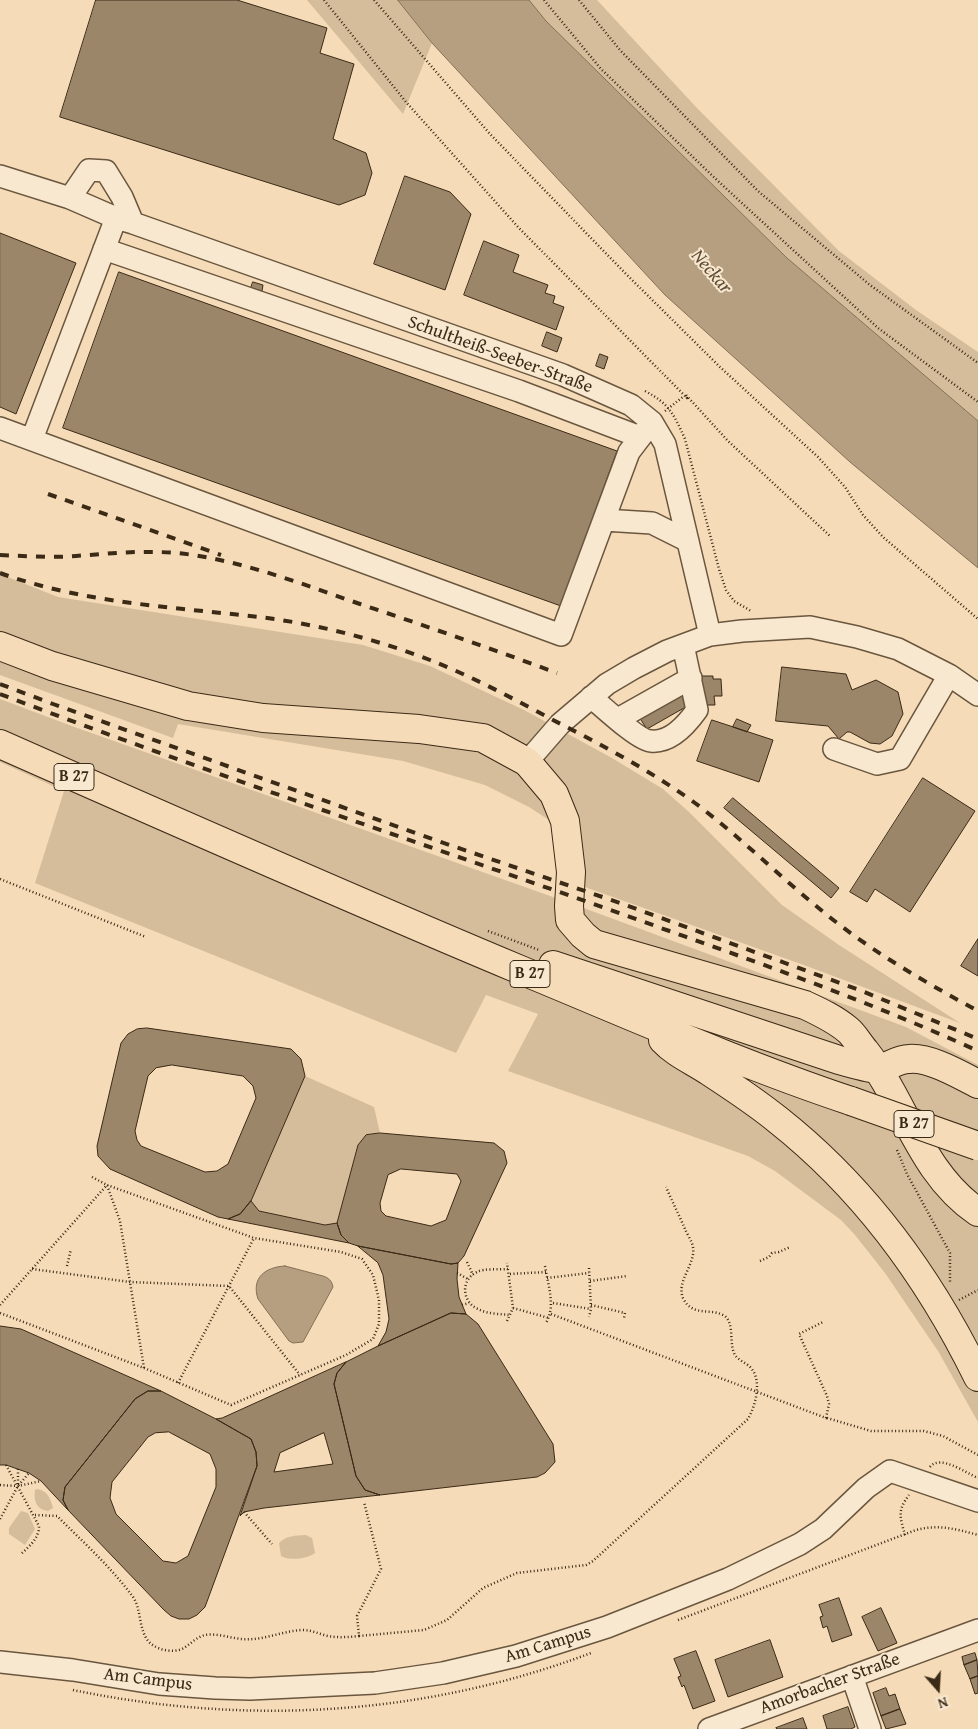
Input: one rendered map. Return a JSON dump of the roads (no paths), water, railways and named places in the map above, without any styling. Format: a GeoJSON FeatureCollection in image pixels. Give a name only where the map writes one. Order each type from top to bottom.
{"type":"FeatureCollection","features":[{"type":"Feature","properties":{"kind":"main road"},"geometry":{"type":"LineString","coordinates":[[0,646],[52,666],[188,706],[263,718],[418,729],[484,738],[527,762],[554,794],[565,820],[571,872],[570,920],[583,935],[594,944],[813,1008],[828,1015],[849,1031],[879,1069],[926,1156],[946,1184],[966,1204],[978,1212]]}},
{"type":"Feature","properties":{"kind":"main road","name":"B 27"},"geometry":{"type":"LineString","coordinates":[[0,744],[418,927],[643,1021],[799,1084],[978,1146]]}},
{"type":"Feature","properties":{"kind":"main road"},"geometry":{"type":"LineString","coordinates":[[418,927],[497,944],[578,974],[839,1060],[879,1069],[896,1061],[910,1058],[950,1070],[978,1084]]}},
{"type":"Feature","properties":{"kind":"main road"},"geometry":{"type":"LineString","coordinates":[[643,1021],[672,1049],[709,1071],[778,1120],[829,1166],[864,1204],[923,1279],[945,1314],[978,1377]]}},
{"type":"Feature","properties":{"kind":"street"},"geometry":{"type":"LineString","coordinates":[[32,440],[104,250],[125,220],[122,198],[106,171],[89,170],[70,198]]}},
{"type":"Feature","properties":{"kind":"street","name":"Schultheiß-Seeber-Straße"},"geometry":{"type":"LineString","coordinates":[[0,176],[70,198],[125,220],[563,375],[631,405],[646,429],[665,444],[710,635]]}},
{"type":"Feature","properties":{"kind":"street"},"geometry":{"type":"LineString","coordinates":[[0,428],[561,635],[629,452],[646,429],[519,391],[104,250]]}},
{"type":"Feature","properties":{"kind":"street"},"geometry":{"type":"LineString","coordinates":[[604,520],[652,523],[688,541]]}},
{"type":"Feature","properties":{"kind":"street"},"geometry":{"type":"LineString","coordinates":[[527,762],[560,724],[607,684],[667,651],[710,635],[810,627],[857,637],[898,649],[978,694]]}},
{"type":"Feature","properties":{"kind":"street"},"geometry":{"type":"LineString","coordinates":[[591,697],[618,720],[649,742],[663,740],[686,724],[697,710],[683,646]]}},
{"type":"Feature","properties":{"kind":"street"},"geometry":{"type":"LineString","coordinates":[[834,749],[877,764],[900,759],[949,676]]}},
{"type":"Feature","properties":{"kind":"street"},"geometry":{"type":"LineString","coordinates":[[618,720],[691,678]]}},
{"type":"Feature","properties":{"kind":"street","name":"Am Campus"},"geometry":{"type":"LineString","coordinates":[[0,1662],[73,1670],[159,1684],[250,1689],[375,1683],[443,1673],[516,1656],[598,1630],[728,1579],[800,1544],[823,1529],[866,1488],[890,1471],[978,1501]]}},
{"type":"Feature","properties":{"kind":"street","name":"Amorbacher Straße"},"geometry":{"type":"LineString","coordinates":[[710,1729],[978,1630]]}},
{"type":"Feature","properties":{"kind":"street","name":"Am Campus"},"geometry":{"type":"LineString","coordinates":[[0,1651],[73,1670]]}},
{"type":"Feature","properties":{"kind":"street"},"geometry":{"type":"LineString","coordinates":[[852,1676],[870,1729]]}},
{"type":"Feature","properties":{"kind":"water","name":"Neckar"},"geometry":{"type":"Polygon","coordinates":[[[398,0],[529,0],[546,21],[787,258],[978,421],[978,568],[850,462],[665,295],[432,43],[398,0]]]}},
{"type":"Feature","properties":{"kind":"water"},"geometry":{"type":"Polygon","coordinates":[[[285,1266],[325,1277],[333,1285],[303,1342],[293,1343],[289,1341],[258,1299],[256,1292],[256,1285],[261,1275],[271,1269],[285,1266]]]}},
{"type":"Feature","properties":{"kind":"railway"},"geometry":{"type":"LineString","coordinates":[[48,494],[221,555]]}},
{"type":"Feature","properties":{"kind":"railway"},"geometry":{"type":"LineString","coordinates":[[0,555],[57,557],[149,552],[178,553],[215,559],[257,569],[557,673]]}},
{"type":"Feature","properties":{"kind":"railway"},"geometry":{"type":"LineString","coordinates":[[0,573],[31,583],[95,597],[161,607],[259,617],[324,628],[388,645],[461,673],[590,739],[661,780],[695,803],[743,842],[839,925],[877,952],[978,1011]]}},
{"type":"Feature","properties":{"kind":"railway"},"geometry":{"type":"LineString","coordinates":[[0,684],[435,840],[620,903],[862,991],[978,1039]]}},
{"type":"Feature","properties":{"kind":"railway"},"geometry":{"type":"LineString","coordinates":[[0,694],[247,784],[781,971],[861,1001],[978,1051]]}}]}
